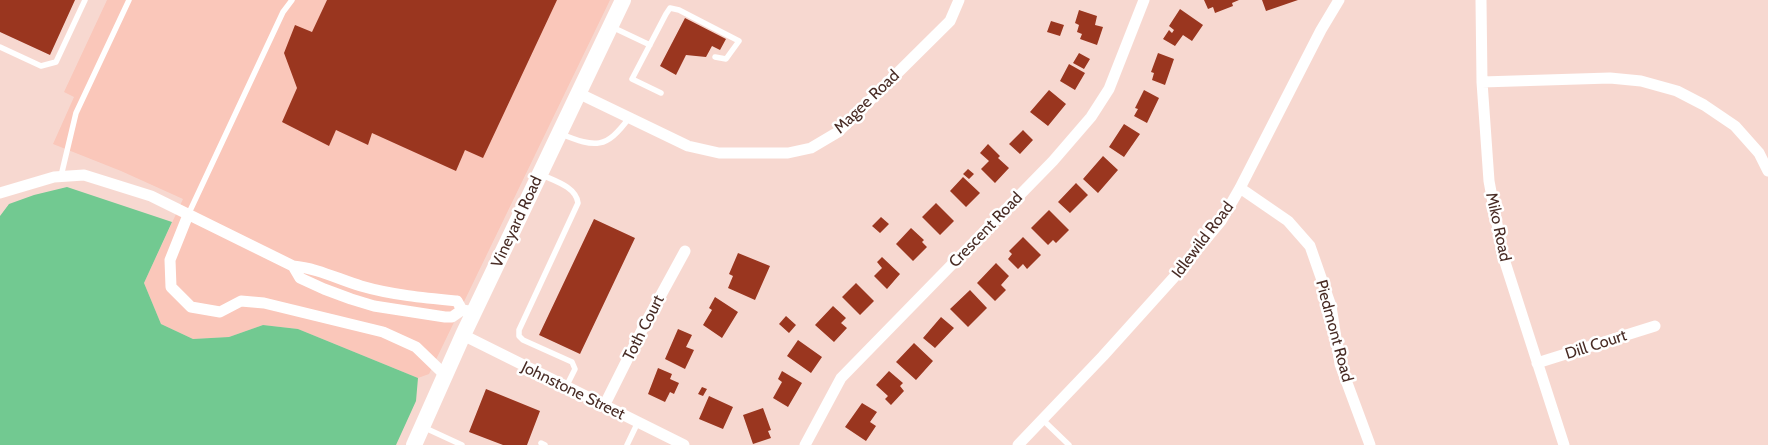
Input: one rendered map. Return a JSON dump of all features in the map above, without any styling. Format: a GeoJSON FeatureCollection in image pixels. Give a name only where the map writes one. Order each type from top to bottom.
{"type":"FeatureCollection","features":[{"type":"Feature","properties":{"kind":"street","name":"Vineyard Road"},"geometry":{"type":"LineString","coordinates":[[414,445],[463,335],[468,311],[540,174],[622,0]]}},
{"type":"Feature","properties":{"kind":"street","name":"Magee Road"},"geometry":{"type":"LineString","coordinates":[[578,93],[688,146],[719,153],[788,154],[811,148],[838,132],[950,21],[959,0]]}},
{"type":"Feature","properties":{"kind":"street","name":"Crescent Road"},"geometry":{"type":"LineString","coordinates":[[805,445],[841,378],[1053,161],[1091,117],[1108,89],[1144,0]]}},
{"type":"Feature","properties":{"kind":"street","name":"Idlewild Road"},"geometry":{"type":"LineString","coordinates":[[1018,445],[1176,275],[1221,221],[1240,188],[1321,30],[1339,0]]}},
{"type":"Feature","properties":{"kind":"street","name":"Miko Road"},"geometry":{"type":"LineString","coordinates":[[1481,0],[1482,82],[1489,181],[1503,256],[1564,445]]}},
{"type":"Feature","properties":{"kind":"street"},"geometry":{"type":"LineString","coordinates":[[1482,82],[1610,78],[1641,81],[1677,91],[1704,105],[1735,126],[1759,153],[1768,171]]}},
{"type":"Feature","properties":{"kind":"street"},"geometry":{"type":"LineString","coordinates":[[0,193],[54,177],[84,175],[151,196],[293,266],[308,267],[360,286],[392,293],[457,301],[468,311],[452,317],[445,317],[374,306],[324,290],[300,278],[293,266]]}},
{"type":"Feature","properties":{"kind":"street","name":"Piedmont Road"},"geometry":{"type":"LineString","coordinates":[[1240,188],[1288,221],[1310,246],[1331,306],[1340,364],[1370,445]]}},
{"type":"Feature","properties":{"kind":"street"},"geometry":{"type":"LineString","coordinates":[[188,215],[170,260],[171,287],[191,307],[220,312],[241,301],[264,304],[383,332],[416,347],[446,376]]}},
{"type":"Feature","properties":{"kind":"street","name":"Toth Court"},"geometry":{"type":"LineString","coordinates":[[604,406],[644,326],[685,251]]}},
{"type":"Feature","properties":{"kind":"street","name":"Dill Court"},"geometry":{"type":"LineString","coordinates":[[1537,363],[1655,326]]}},
{"type":"Feature","properties":{"kind":"street","name":"Johnstone Street"},"geometry":{"type":"LineString","coordinates":[[463,335],[684,445]]}},
{"type":"Feature","properties":{"kind":"lane"},"geometry":{"type":"LineString","coordinates":[[0,47],[41,66],[56,62],[85,0]]}},
{"type":"Feature","properties":{"kind":"lane"},"geometry":{"type":"LineString","coordinates":[[61,176],[76,114],[128,0]]}},
{"type":"Feature","properties":{"kind":"lane"},"geometry":{"type":"LineString","coordinates":[[188,215],[283,12],[292,0]]}},
{"type":"Feature","properties":{"kind":"lane"},"geometry":{"type":"LineString","coordinates":[[661,93],[632,79],[670,8],[679,10],[739,41],[726,59],[715,57]]}},
{"type":"Feature","properties":{"kind":"lane"},"geometry":{"type":"LineString","coordinates":[[610,26],[650,44]]}},
{"type":"Feature","properties":{"kind":"lane"},"geometry":{"type":"LineString","coordinates":[[559,133],[580,142],[601,144],[616,134],[629,118]]}},
{"type":"Feature","properties":{"kind":"lane"},"geometry":{"type":"LineString","coordinates":[[540,174],[573,191],[577,196],[578,203],[519,330],[519,336],[523,340],[572,362],[575,369],[566,387]]}},
{"type":"Feature","properties":{"kind":"lane"},"geometry":{"type":"LineString","coordinates":[[1043,420],[1069,445]]}},
{"type":"Feature","properties":{"kind":"lane"},"geometry":{"type":"LineString","coordinates":[[627,445],[638,422]]}},
{"type":"Feature","properties":{"kind":"lane"},"geometry":{"type":"LineString","coordinates":[[423,427],[462,445]]}},
{"type":"Feature","properties":{"kind":"shaded area"},"geometry":{"type":"Polygon","coordinates":[[[107,0],[610,0],[429,374],[418,378],[298,329],[263,325],[229,337],[193,339],[161,324],[144,283],[183,199],[121,171],[53,144],[74,97],[64,92],[107,0]]]}},
{"type":"Feature","properties":{"kind":"green space"},"geometry":{"type":"Polygon","coordinates":[[[67,187],[172,222],[144,283],[161,324],[193,339],[229,337],[263,325],[298,329],[418,378],[416,401],[396,445],[0,445],[0,216],[9,204],[34,195],[67,187]]]}},
{"type":"Feature","properties":{"kind":"building"},"geometry":{"type":"Polygon","coordinates":[[[0,0],[75,0],[50,55],[0,32],[0,0]]]}},
{"type":"Feature","properties":{"kind":"building"},"geometry":{"type":"Polygon","coordinates":[[[327,0],[557,0],[483,158],[465,150],[456,171],[372,133],[368,145],[336,130],[329,146],[282,122],[297,88],[284,53],[295,25],[312,32],[327,0]]]}},
{"type":"Feature","properties":{"kind":"building"},"geometry":{"type":"Polygon","coordinates":[[[1204,0],[1239,0],[1232,3],[1233,6],[1215,13],[1213,7],[1208,9],[1204,0]]]}},
{"type":"Feature","properties":{"kind":"building"},"geometry":{"type":"Polygon","coordinates":[[[1262,0],[1298,0],[1266,11],[1262,0]]]}},
{"type":"Feature","properties":{"kind":"building"},"geometry":{"type":"Polygon","coordinates":[[[1180,9],[1203,25],[1192,41],[1183,35],[1175,46],[1163,39],[1169,30],[1172,33],[1174,30],[1169,26],[1180,9]]]}},
{"type":"Feature","properties":{"kind":"building"},"geometry":{"type":"Polygon","coordinates":[[[1079,10],[1097,16],[1095,25],[1103,27],[1097,45],[1080,39],[1082,34],[1077,32],[1079,25],[1075,23],[1079,10]]]}},
{"type":"Feature","properties":{"kind":"building"},"geometry":{"type":"Polygon","coordinates":[[[685,18],[726,39],[720,50],[712,46],[706,57],[686,55],[676,75],[660,66],[685,18]]]}},
{"type":"Feature","properties":{"kind":"building"},"geometry":{"type":"Polygon","coordinates":[[[1051,21],[1064,25],[1060,36],[1047,32],[1051,21]]]}},
{"type":"Feature","properties":{"kind":"building"},"geometry":{"type":"Polygon","coordinates":[[[1079,53],[1090,59],[1084,69],[1073,63],[1079,53]]]}},
{"type":"Feature","properties":{"kind":"building"},"geometry":{"type":"Polygon","coordinates":[[[1158,53],[1174,59],[1165,85],[1152,80],[1154,73],[1151,72],[1158,53]]]}},
{"type":"Feature","properties":{"kind":"building"},"geometry":{"type":"Polygon","coordinates":[[[1069,64],[1085,73],[1075,90],[1060,81],[1069,64]]]}},
{"type":"Feature","properties":{"kind":"building"},"geometry":{"type":"Polygon","coordinates":[[[1049,90],[1066,104],[1048,126],[1030,112],[1049,90]]]}},
{"type":"Feature","properties":{"kind":"building"},"geometry":{"type":"Polygon","coordinates":[[[1144,90],[1159,98],[1147,123],[1134,116],[1138,109],[1135,108],[1144,90]]]}},
{"type":"Feature","properties":{"kind":"building"},"geometry":{"type":"Polygon","coordinates":[[[1124,124],[1140,134],[1124,157],[1109,147],[1124,124]]]}},
{"type":"Feature","properties":{"kind":"building"},"geometry":{"type":"Polygon","coordinates":[[[1023,130],[1033,140],[1020,154],[1009,144],[1023,130]]]}},
{"type":"Feature","properties":{"kind":"building"},"geometry":{"type":"Polygon","coordinates":[[[988,144],[1000,156],[998,158],[1009,168],[995,183],[981,169],[989,161],[980,153],[988,144]]]}},
{"type":"Feature","properties":{"kind":"building"},"geometry":{"type":"Polygon","coordinates":[[[1103,156],[1118,170],[1098,193],[1083,179],[1103,156]]]}},
{"type":"Feature","properties":{"kind":"building"},"geometry":{"type":"Polygon","coordinates":[[[968,169],[974,174],[969,179],[963,174],[968,169]]]}},
{"type":"Feature","properties":{"kind":"building"},"geometry":{"type":"Polygon","coordinates":[[[963,177],[980,193],[966,207],[950,191],[963,177]]]}},
{"type":"Feature","properties":{"kind":"building"},"geometry":{"type":"Polygon","coordinates":[[[1076,183],[1088,195],[1070,213],[1058,202],[1076,183]]]}},
{"type":"Feature","properties":{"kind":"building"},"geometry":{"type":"Polygon","coordinates":[[[936,203],[954,221],[940,235],[922,217],[936,203]]]}},
{"type":"Feature","properties":{"kind":"building"},"geometry":{"type":"Polygon","coordinates":[[[1049,210],[1069,230],[1056,243],[1053,240],[1048,245],[1031,228],[1049,210]]]}},
{"type":"Feature","properties":{"kind":"building"},"geometry":{"type":"Polygon","coordinates":[[[881,217],[889,224],[880,233],[872,226],[881,217]]]}},
{"type":"Feature","properties":{"kind":"building"},"geometry":{"type":"Polygon","coordinates":[[[594,219],[635,238],[580,354],[539,335],[594,219]]]}},
{"type":"Feature","properties":{"kind":"building"},"geometry":{"type":"Polygon","coordinates":[[[911,228],[924,240],[922,242],[927,247],[913,261],[896,244],[911,228]]]}},
{"type":"Feature","properties":{"kind":"building"},"geometry":{"type":"Polygon","coordinates":[[[1023,237],[1041,255],[1027,269],[1023,264],[1018,269],[1008,259],[1012,254],[1009,251],[1023,237]]]}},
{"type":"Feature","properties":{"kind":"building"},"geometry":{"type":"Polygon","coordinates":[[[738,253],[770,266],[755,300],[728,288],[733,276],[729,274],[738,253]]]}},
{"type":"Feature","properties":{"kind":"building"},"geometry":{"type":"Polygon","coordinates":[[[882,257],[900,274],[887,289],[874,276],[882,268],[877,262],[882,257]]]}},
{"type":"Feature","properties":{"kind":"building"},"geometry":{"type":"Polygon","coordinates":[[[996,263],[1009,276],[1001,285],[1006,290],[995,301],[977,283],[996,263]]]}},
{"type":"Feature","properties":{"kind":"building"},"geometry":{"type":"Polygon","coordinates":[[[856,283],[874,301],[860,315],[842,297],[856,283]]]}},
{"type":"Feature","properties":{"kind":"building"},"geometry":{"type":"Polygon","coordinates":[[[970,290],[987,308],[968,327],[950,309],[970,290]]]}},
{"type":"Feature","properties":{"kind":"building"},"geometry":{"type":"Polygon","coordinates":[[[715,297],[738,312],[722,338],[703,325],[712,310],[709,308],[715,297]]]}},
{"type":"Feature","properties":{"kind":"building"},"geometry":{"type":"Polygon","coordinates":[[[833,306],[846,318],[841,323],[847,328],[834,342],[815,325],[833,306]]]}},
{"type":"Feature","properties":{"kind":"building"},"geometry":{"type":"Polygon","coordinates":[[[786,316],[796,325],[789,333],[779,324],[786,316]]]}},
{"type":"Feature","properties":{"kind":"building"},"geometry":{"type":"Polygon","coordinates":[[[941,317],[954,328],[935,348],[923,338],[941,317]]]}},
{"type":"Feature","properties":{"kind":"building"},"geometry":{"type":"Polygon","coordinates":[[[678,329],[692,335],[686,347],[694,350],[685,369],[665,359],[678,329]]]}},
{"type":"Feature","properties":{"kind":"building"},"geometry":{"type":"Polygon","coordinates":[[[798,340],[822,357],[811,373],[787,356],[798,340]]]}},
{"type":"Feature","properties":{"kind":"building"},"geometry":{"type":"Polygon","coordinates":[[[914,343],[933,361],[916,380],[896,362],[914,343]]]}},
{"type":"Feature","properties":{"kind":"building"},"geometry":{"type":"Polygon","coordinates":[[[658,368],[672,374],[670,379],[679,383],[674,394],[670,392],[665,402],[648,394],[658,368]]]}},
{"type":"Feature","properties":{"kind":"building"},"geometry":{"type":"Polygon","coordinates":[[[782,371],[802,383],[788,407],[773,398],[782,382],[778,379],[782,371]]]}},
{"type":"Feature","properties":{"kind":"building"},"geometry":{"type":"Polygon","coordinates":[[[889,371],[903,383],[900,386],[904,391],[891,405],[885,399],[888,396],[876,385],[889,371]]]}},
{"type":"Feature","properties":{"kind":"building"},"geometry":{"type":"Polygon","coordinates":[[[702,387],[707,389],[703,396],[698,394],[702,387]]]}},
{"type":"Feature","properties":{"kind":"building"},"geometry":{"type":"Polygon","coordinates":[[[486,389],[540,411],[527,445],[503,445],[469,432],[486,389]]]}},
{"type":"Feature","properties":{"kind":"building"},"geometry":{"type":"Polygon","coordinates":[[[709,396],[733,407],[723,429],[699,419],[709,396]]]}},
{"type":"Feature","properties":{"kind":"building"},"geometry":{"type":"Polygon","coordinates":[[[862,403],[877,412],[870,422],[876,426],[866,441],[845,427],[862,403]]]}},
{"type":"Feature","properties":{"kind":"building"},"geometry":{"type":"Polygon","coordinates":[[[763,408],[771,430],[768,431],[771,438],[753,444],[743,415],[763,408]]]}}]}
